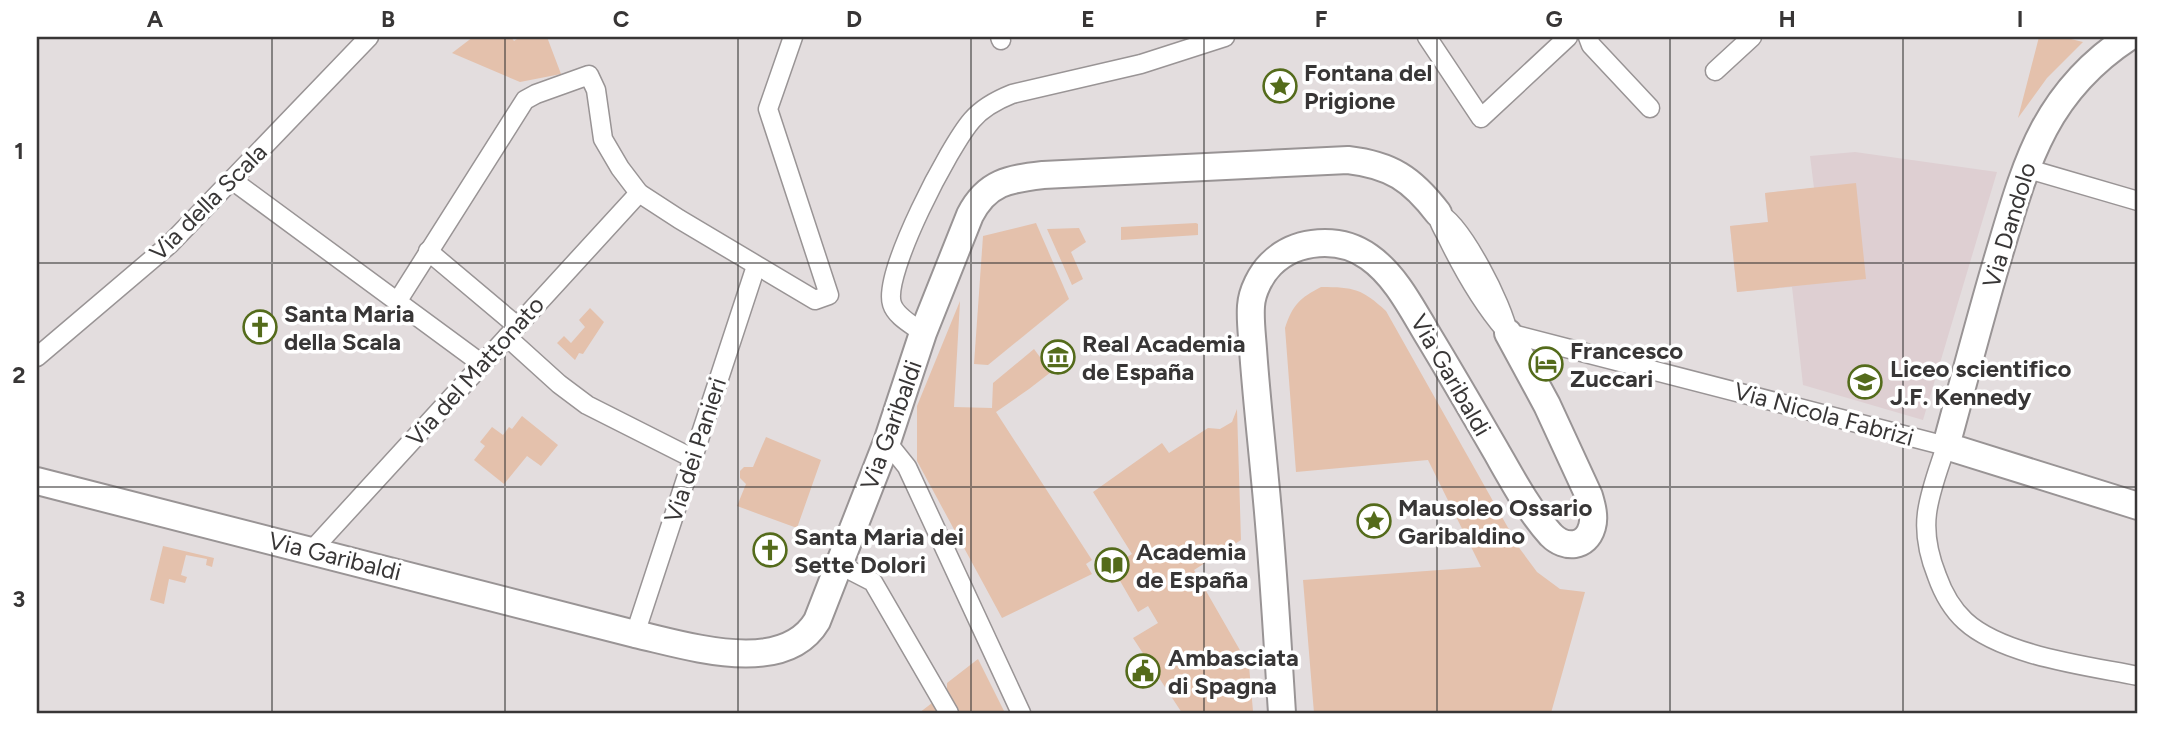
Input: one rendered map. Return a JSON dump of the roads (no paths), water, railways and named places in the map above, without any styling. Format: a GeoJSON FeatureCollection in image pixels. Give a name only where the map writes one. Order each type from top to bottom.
{"type":"FeatureCollection","features":[{"type":"Feature","properties":{"kind":"street","name":"Via della Scala"},"geometry":{"type":"LineString","coordinates":[[37,357],[170,244],[369,37]]}},
{"type":"Feature","properties":{"kind":"street"},"geometry":{"type":"LineString","coordinates":[[397,302],[525,100],[589,75],[596,90],[603,139],[620,169],[639,193],[815,300],[829,295],[768,109],[793,37]]}},
{"type":"Feature","properties":{"kind":"street"},"geometry":{"type":"LineString","coordinates":[[923,333],[893,308],[890,297],[892,282],[910,233],[933,187],[968,124],[979,112],[1012,94],[1141,64],[1225,37]]}},
{"type":"Feature","properties":{"kind":"street"},"geometry":{"type":"LineString","coordinates":[[1427,37],[1481,118],[1568,37]]}},
{"type":"Feature","properties":{"kind":"street"},"geometry":{"type":"LineString","coordinates":[[1588,37],[1591,45],[1650,108]]}},
{"type":"Feature","properties":{"kind":"street"},"geometry":{"type":"LineString","coordinates":[[1715,71],[1752,37]]}},
{"type":"Feature","properties":{"kind":"street","name":"Via Dandolo"},"geometry":{"type":"LineString","coordinates":[[1946,446],[1976,332],[2025,168],[2041,133],[2068,90],[2096,61],[2129,37]]}},
{"type":"Feature","properties":{"kind":"street","name":"Via Garibaldi"},"geometry":{"type":"LineString","coordinates":[[37,481],[635,634],[717,652],[748,654],[789,645],[810,632],[822,610],[887,442],[923,333],[973,208],[991,188],[1005,181],[1043,175],[1348,160],[1374,164],[1396,172],[1414,184],[1438,213],[1438,220],[1477,294],[1508,333],[1552,415],[1589,496],[1592,528],[1588,537],[1578,545],[1567,545],[1557,540],[1540,520],[1507,471],[1418,317],[1375,261],[1349,246],[1323,243],[1288,251],[1262,273],[1252,300],[1254,380],[1270,529],[1282,713]]}},
{"type":"Feature","properties":{"kind":"street"},"geometry":{"type":"LineString","coordinates":[[2025,168],[2138,201]]}},
{"type":"Feature","properties":{"kind":"street"},"geometry":{"type":"LineString","coordinates":[[232,180],[482,364]]}},
{"type":"Feature","properties":{"kind":"street","name":"Via del Mattonato"},"geometry":{"type":"LineString","coordinates":[[312,550],[639,193]]}},
{"type":"Feature","properties":{"kind":"street"},"geometry":{"type":"LineString","coordinates":[[428,251],[512,331],[559,384],[587,405],[692,458]]}},
{"type":"Feature","properties":{"kind":"street","name":"Via dei Panieri"},"geometry":{"type":"LineString","coordinates":[[635,634],[756,266]]}},
{"type":"Feature","properties":{"kind":"street","name":"Via Nicola Fabrizi"},"geometry":{"type":"LineString","coordinates":[[1508,333],[1946,446],[2138,506]]}},
{"type":"Feature","properties":{"kind":"street"},"geometry":{"type":"LineString","coordinates":[[887,442],[907,467],[1021,713]]}},
{"type":"Feature","properties":{"kind":"street"},"geometry":{"type":"LineString","coordinates":[[1946,446],[1930,495],[1927,540],[1939,581],[1958,614],[1980,632],[2012,647],[2138,676]]}},
{"type":"Feature","properties":{"kind":"street"},"geometry":{"type":"LineString","coordinates":[[838,564],[873,582],[949,713]]}},
{"type":"Feature","properties":{"kind":"place","name":"Fontana del Prigione"},"geometry":{"type":"Point","coordinates":[1280,86]}},
{"type":"Feature","properties":{"kind":"place","name":"Santa Maria della Scala"},"geometry":{"type":"Point","coordinates":[260,327]}},
{"type":"Feature","properties":{"kind":"place","name":"Real Academia de España"},"geometry":{"type":"Point","coordinates":[1058,357]}},
{"type":"Feature","properties":{"kind":"place","name":"Francesco Zuccari"},"geometry":{"type":"Point","coordinates":[1546,364]}},
{"type":"Feature","properties":{"kind":"place","name":"Liceo scientifico J.F. Kennedy"},"geometry":{"type":"Point","coordinates":[1865,382]}},
{"type":"Feature","properties":{"kind":"place","name":"Mausoleo Ossario Garibaldino"},"geometry":{"type":"Point","coordinates":[1374,521]}},
{"type":"Feature","properties":{"kind":"place","name":"Santa Maria dei Sette Dolori"},"geometry":{"type":"Point","coordinates":[770,550]}},
{"type":"Feature","properties":{"kind":"place","name":"Academia de España"},"geometry":{"type":"Point","coordinates":[1112,565]}},
{"type":"Feature","properties":{"kind":"place","name":"Ambasciata di Spagna"},"geometry":{"type":"Point","coordinates":[1143,671]}}]}
